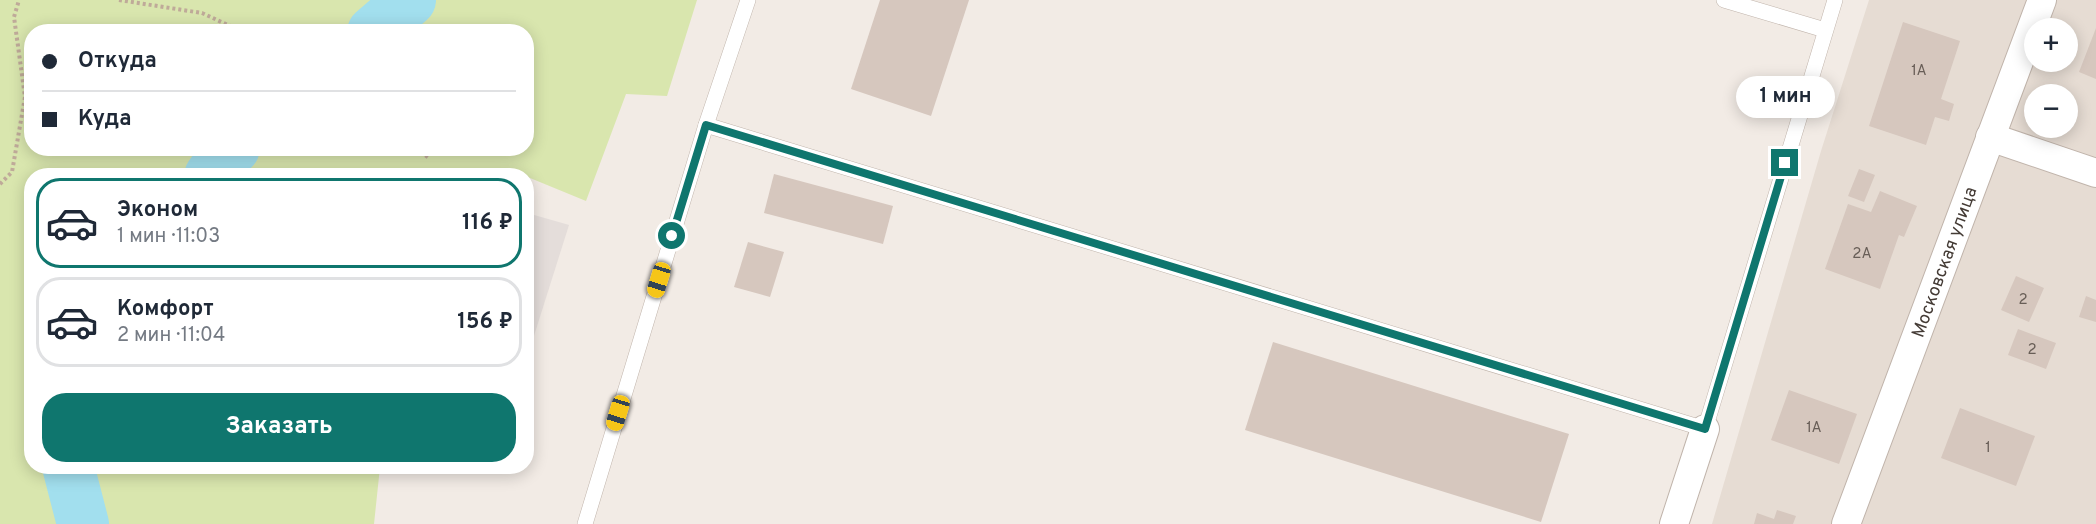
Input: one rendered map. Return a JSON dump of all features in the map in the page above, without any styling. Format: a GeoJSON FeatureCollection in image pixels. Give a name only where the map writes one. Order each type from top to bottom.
{"type":"FeatureCollection","features":[{"type":"Feature","properties":{"kind":"street","name":"Московская улица"},"geometry":{"type":"LineString","coordinates":[[1846,524],[2042,0]]}},
{"type":"Feature","properties":{"kind":"street"},"geometry":{"type":"LineString","coordinates":[[1990,137],[2096,173]]}},
{"type":"Feature","properties":{"kind":"street"},"geometry":{"type":"LineString","coordinates":[[1674,524],[1705,429]]}},
{"type":"Feature","properties":{"kind":"lane"},"geometry":{"type":"LineString","coordinates":[[585,524],[706,125],[748,0]]}},
{"type":"Feature","properties":{"kind":"lane"},"geometry":{"type":"LineString","coordinates":[[1724,0],[1825,30]]}},
{"type":"Feature","properties":{"kind":"lane"},"geometry":{"type":"LineString","coordinates":[[706,125],[1705,429],[1835,0]]}},
{"type":"Feature","properties":{"kind":"path"},"geometry":{"type":"LineString","coordinates":[[19,0],[14,17],[24,90]]}},
{"type":"Feature","properties":{"kind":"path"},"geometry":{"type":"LineString","coordinates":[[118,0],[202,13],[226,24]]}},
{"type":"Feature","properties":{"kind":"path"},"geometry":{"type":"LineString","coordinates":[[0,184],[12,172],[24,103]]}},
{"type":"Feature","properties":{"kind":"shaded area"},"geometry":{"type":"Polygon","coordinates":[[[1869,0],[2096,0],[2096,524],[1712,524],[1821,151],[1869,0]]]}},
{"type":"Feature","properties":{"kind":"shaded area"},"geometry":{"type":"Polygon","coordinates":[[[534,215],[569,225],[534,336],[534,215]]]}},
{"type":"Feature","properties":{"kind":"green space"},"geometry":{"type":"Polygon","coordinates":[[[0,0],[697,0],[667,96],[626,94],[586,201],[534,180],[534,168],[24,168],[24,474],[379,474],[374,524],[0,524],[0,0]]]}},
{"type":"Feature","properties":{"kind":"building"},"geometry":{"type":"Polygon","coordinates":[[[880,0],[969,0],[931,116],[851,89],[880,0]]]}},
{"type":"Feature","properties":{"kind":"building"},"geometry":{"type":"Polygon","coordinates":[[[1903,22],[1960,41],[1941,99],[1954,104],[1949,121],[1935,117],[1926,145],[1869,126],[1903,22]]]}},
{"type":"Feature","properties":{"kind":"building"},"geometry":{"type":"Polygon","coordinates":[[[2096,28],[2096,79],[2079,72],[2096,28]]]}},
{"type":"Feature","properties":{"kind":"building"},"geometry":{"type":"Polygon","coordinates":[[[1859,169],[1875,175],[1864,202],[1848,196],[1859,169]]]}},
{"type":"Feature","properties":{"kind":"building"},"geometry":{"type":"Polygon","coordinates":[[[774,174],[893,206],[883,244],[764,213],[774,174]]]}},
{"type":"Feature","properties":{"kind":"building"},"geometry":{"type":"Polygon","coordinates":[[[1880,191],[1917,206],[1904,237],[1899,235],[1880,289],[1825,269],[1848,204],[1871,212],[1880,191]]]}},
{"type":"Feature","properties":{"kind":"building"},"geometry":{"type":"Polygon","coordinates":[[[748,242],[784,252],[770,297],[734,287],[748,242]]]}},
{"type":"Feature","properties":{"kind":"building"},"geometry":{"type":"Polygon","coordinates":[[[2016,276],[2044,288],[2029,322],[2001,310],[2016,276]]]}},
{"type":"Feature","properties":{"kind":"building"},"geometry":{"type":"Polygon","coordinates":[[[2086,296],[2096,300],[2096,322],[2079,317],[2086,296]]]}},
{"type":"Feature","properties":{"kind":"building"},"geometry":{"type":"Polygon","coordinates":[[[2018,329],[2056,343],[2046,369],[2008,355],[2018,329]]]}},
{"type":"Feature","properties":{"kind":"building"},"geometry":{"type":"Polygon","coordinates":[[[1273,342],[1569,434],[1541,522],[1245,430],[1273,342]]]}},
{"type":"Feature","properties":{"kind":"building"},"geometry":{"type":"Polygon","coordinates":[[[1789,390],[1857,414],[1839,464],[1771,440],[1789,390]]]}},
{"type":"Feature","properties":{"kind":"building"},"geometry":{"type":"Polygon","coordinates":[[[1960,408],[2035,436],[2016,486],[1941,458],[1960,408]]]}},
{"type":"Feature","properties":{"kind":"building"},"geometry":{"type":"Polygon","coordinates":[[[1777,510],[1796,516],[1793,524],[1754,524],[1757,513],[1774,519],[1777,510]]]}},
{"type":"Feature","properties":{"kind":"waterway"},"geometry":{"type":"LineString","coordinates":[[382,24],[410,0]]}},
{"type":"Feature","properties":{"kind":"waterway"},"geometry":{"type":"LineString","coordinates":[[216,168],[225,156]]}},
{"type":"Feature","properties":{"kind":"waterway"},"geometry":{"type":"LineString","coordinates":[[70,474],[83,524]]}},
{"type":"Feature","properties":{"kind":"route"},"geometry":{"type":"LineString","coordinates":[[672,236],[706,125],[1705,429],[1785,163]]}}]}
